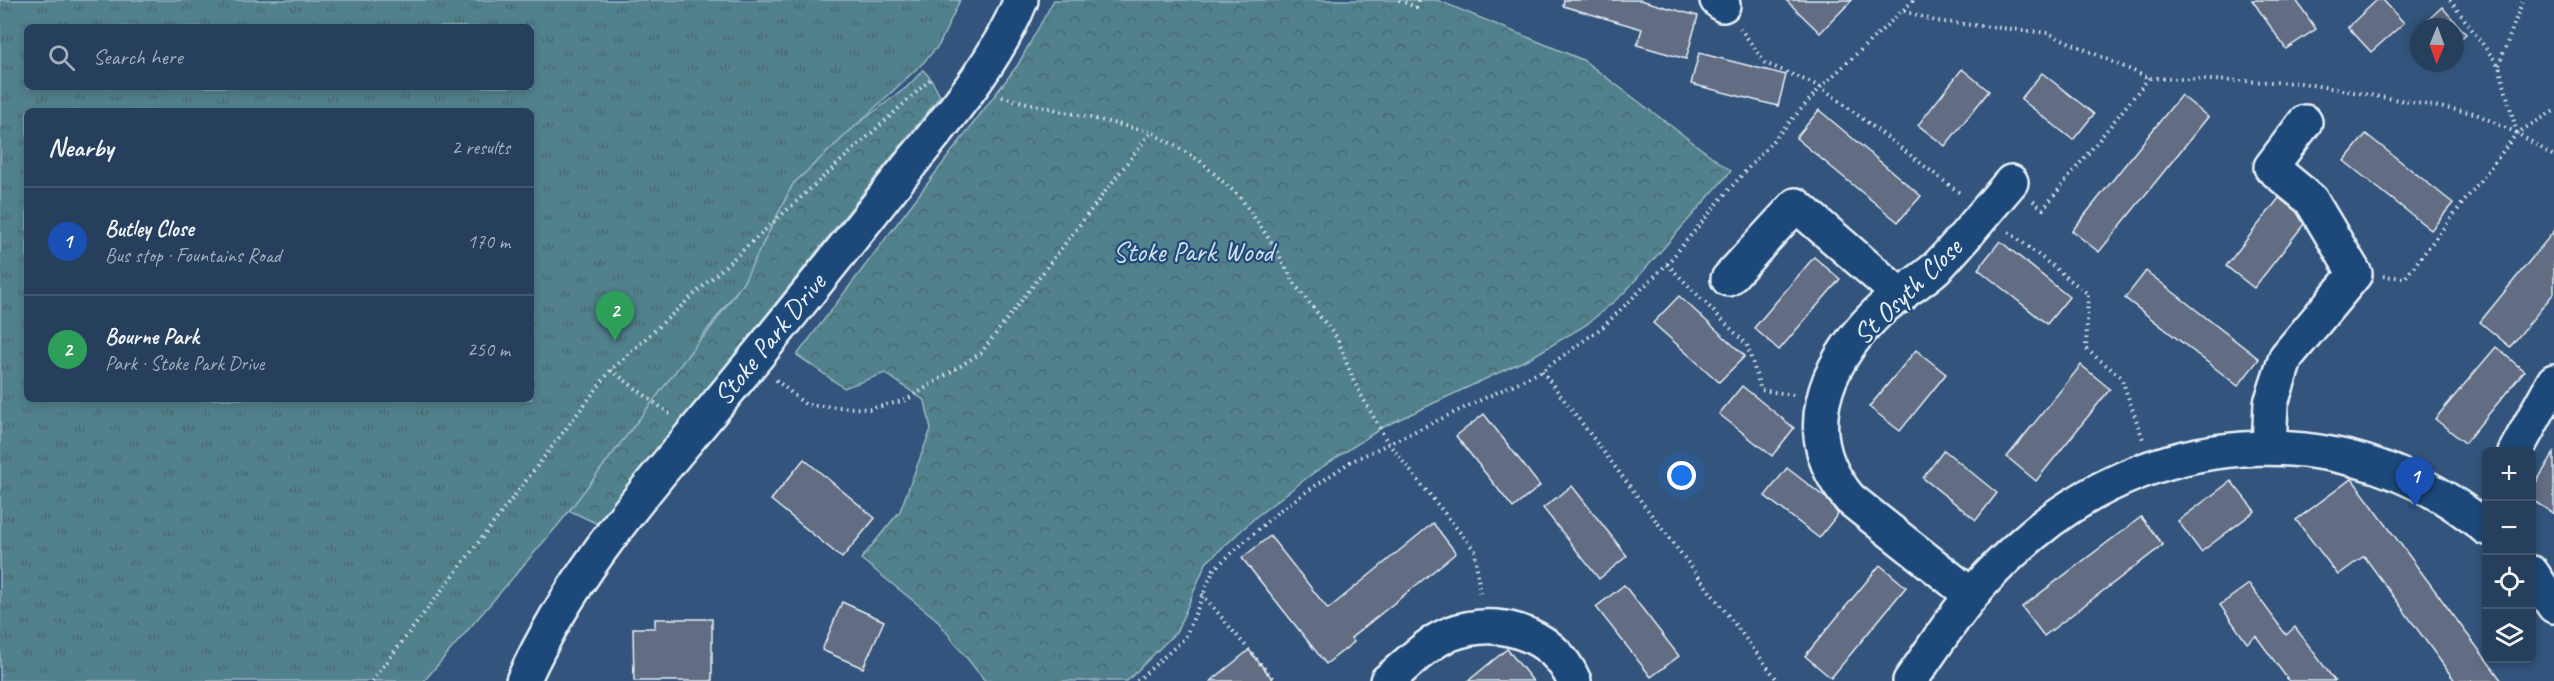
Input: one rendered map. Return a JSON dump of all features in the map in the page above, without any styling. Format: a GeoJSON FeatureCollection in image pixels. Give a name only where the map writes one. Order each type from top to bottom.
{"type":"FeatureCollection","features":[{"type":"Feature","properties":{"kind":"street","name":"Stoke Park Drive"},"geometry":{"type":"LineString","coordinates":[[523,681],[547,629],[593,559],[659,472],[752,361],[969,90],[995,54],[1021,0]]}},
{"type":"Feature","properties":{"kind":"street"},"geometry":{"type":"LineString","coordinates":[[2269,447],[2271,403],[2286,357],[2355,274],[2311,200],[2271,167],[2306,122]]}},
{"type":"Feature","properties":{"kind":"street","name":"St Osyth Close"},"geometry":{"type":"LineString","coordinates":[[1971,595],[1850,499],[1830,470],[1822,445],[1820,417],[1823,399],[1838,360],[1878,312],[1919,284],[1939,265],[2011,182]]}},
{"type":"Feature","properties":{"kind":"street"},"geometry":{"type":"LineString","coordinates":[[1728,279],[1796,205],[1901,296]]}},
{"type":"Feature","properties":{"kind":"street"},"geometry":{"type":"LineString","coordinates":[[2518,447],[2554,381]]}},
{"type":"Feature","properties":{"kind":"street"},"geometry":{"type":"LineString","coordinates":[[1910,681],[1971,595],[2031,536],[2076,502],[2100,488],[2152,465],[2191,455],[2230,449],[2269,447],[2306,450],[2343,456],[2379,467],[2414,481],[2482,517]]}},
{"type":"Feature","properties":{"kind":"street"},"geometry":{"type":"LineString","coordinates":[[2536,579],[2554,606]]}},
{"type":"Feature","properties":{"kind":"street"},"geometry":{"type":"LineString","coordinates":[[1387,681],[1438,640],[1467,628],[1483,626],[1511,628],[1545,644],[1559,657],[1574,681]]}},
{"type":"Feature","properties":{"kind":"path"},"geometry":{"type":"LineString","coordinates":[[1400,0],[1416,7],[1418,0]]}},
{"type":"Feature","properties":{"kind":"path"},"geometry":{"type":"LineString","coordinates":[[1137,681],[1185,638],[1214,569],[1280,510],[1350,462],[1542,370],[1604,326],[1667,264],[1726,193],[1821,87],[1914,0]]}},
{"type":"Feature","properties":{"kind":"path"},"geometry":{"type":"LineString","coordinates":[[2450,0],[2499,66],[2517,133]]}},
{"type":"Feature","properties":{"kind":"path"},"geometry":{"type":"LineString","coordinates":[[2499,66],[2523,0]]}},
{"type":"Feature","properties":{"kind":"path"},"geometry":{"type":"LineString","coordinates":[[1904,11],[1935,21],[2048,33],[2149,78],[2301,83],[2474,113],[2517,133],[2554,156]]}},
{"type":"Feature","properties":{"kind":"path"},"geometry":{"type":"LineString","coordinates":[[2011,182],[2043,209],[2149,78]]}},
{"type":"Feature","properties":{"kind":"path"},"geometry":{"type":"LineString","coordinates":[[372,681],[611,370],[932,79]]}},
{"type":"Feature","properties":{"kind":"path"},"geometry":{"type":"LineString","coordinates":[[969,90],[1151,132],[1199,160],[1240,197],[1274,246],[1296,286],[1337,338],[1354,382],[1388,443],[1475,551],[1483,626]]}},
{"type":"Feature","properties":{"kind":"path"},"geometry":{"type":"LineString","coordinates":[[2355,274],[2405,278],[2517,133],[2554,111]]}},
{"type":"Feature","properties":{"kind":"path"},"geometry":{"type":"LineString","coordinates":[[752,361],[806,405],[870,410],[906,400],[981,353],[1151,132]]}},
{"type":"Feature","properties":{"kind":"path"},"geometry":{"type":"LineString","coordinates":[[1667,264],[1747,345],[1761,390],[1823,399]]}},
{"type":"Feature","properties":{"kind":"path"},"geometry":{"type":"LineString","coordinates":[[611,370],[694,432]]}},
{"type":"Feature","properties":{"kind":"path"},"geometry":{"type":"LineString","coordinates":[[1542,370],[1778,681]]}},
{"type":"Feature","properties":{"kind":"path"},"geometry":{"type":"LineString","coordinates":[[1202,594],[1275,681]]}},
{"type":"Feature","properties":{"kind":"green space"},"geometry":{"type":"Polygon","coordinates":[[[0,0],[960,0],[939,45],[923,63],[793,184],[743,283],[559,524],[424,681],[0,681],[0,0]]]}},
{"type":"Feature","properties":{"kind":"green space","name":"Stoke Park Wood"},"geometry":{"type":"Polygon","coordinates":[[[1054,0],[1437,0],[1583,60],[1731,171],[1624,293],[1586,325],[1530,358],[1383,427],[1316,471],[1257,516],[1206,563],[1177,631],[1127,681],[985,681],[936,619],[861,559],[900,511],[931,429],[925,401],[885,373],[844,388],[797,355],[1017,66],[1054,0]]]}},
{"type":"Feature","properties":{"kind":"green space"},"geometry":{"type":"Polygon","coordinates":[[[923,70],[940,96],[600,525],[566,509],[639,384],[705,336],[743,283],[775,205],[805,168],[844,134],[907,87],[923,70]]]}},
{"type":"Feature","properties":{"kind":"building"},"geometry":{"type":"Polygon","coordinates":[[[1564,0],[1640,0],[1698,16],[1686,59],[1637,45],[1642,29],[1563,6],[1564,0]]]}},
{"type":"Feature","properties":{"kind":"building"},"geometry":{"type":"Polygon","coordinates":[[[1786,0],[1852,0],[1820,33],[1786,0]]]}},
{"type":"Feature","properties":{"kind":"building"},"geometry":{"type":"Polygon","coordinates":[[[2252,0],[2296,0],[2316,29],[2286,49],[2252,0]]]}},
{"type":"Feature","properties":{"kind":"building"},"geometry":{"type":"Polygon","coordinates":[[[2377,0],[2383,0],[2404,23],[2371,52],[2348,27],[2377,0]]]}},
{"type":"Feature","properties":{"kind":"building"},"geometry":{"type":"Polygon","coordinates":[[[2442,7],[2452,18],[2430,18],[2442,7]]]}},
{"type":"Feature","properties":{"kind":"building"},"geometry":{"type":"Polygon","coordinates":[[[1699,53],[1786,75],[1778,106],[1691,84],[1699,53]]]}},
{"type":"Feature","properties":{"kind":"building"},"geometry":{"type":"Polygon","coordinates":[[[1962,69],[1989,91],[1945,146],[1918,125],[1962,69]]]}},
{"type":"Feature","properties":{"kind":"building"},"geometry":{"type":"Polygon","coordinates":[[[2042,73],[2094,114],[2073,140],[2021,99],[2042,73]]]}},
{"type":"Feature","properties":{"kind":"building"},"geometry":{"type":"Polygon","coordinates":[[[2181,95],[2208,117],[2099,252],[2072,231],[2181,95]]]}},
{"type":"Feature","properties":{"kind":"building"},"geometry":{"type":"Polygon","coordinates":[[[1819,110],[1921,196],[1898,222],[1796,138],[1819,110]]]}},
{"type":"Feature","properties":{"kind":"building"},"geometry":{"type":"Polygon","coordinates":[[[2366,134],[2453,203],[2431,230],[2344,161],[2366,134]]]}},
{"type":"Feature","properties":{"kind":"building"},"geometry":{"type":"Polygon","coordinates":[[[2279,198],[2297,212],[2304,224],[2254,288],[2226,266],[2279,198]]]}},
{"type":"Feature","properties":{"kind":"building"},"geometry":{"type":"Polygon","coordinates":[[[2554,231],[2554,293],[2510,347],[2480,322],[2554,231]]]}},
{"type":"Feature","properties":{"kind":"building"},"geometry":{"type":"Polygon","coordinates":[[[2000,241],[2069,297],[2047,324],[1978,269],[2000,241]]]}},
{"type":"Feature","properties":{"kind":"building"},"geometry":{"type":"Polygon","coordinates":[[[1814,257],[1840,279],[1779,350],[1754,328],[1814,257]]]}},
{"type":"Feature","properties":{"kind":"building"},"geometry":{"type":"Polygon","coordinates":[[[2146,271],[2259,359],[2238,386],[2125,298],[2146,271]]]}},
{"type":"Feature","properties":{"kind":"building"},"geometry":{"type":"Polygon","coordinates":[[[1679,296],[1745,356],[1719,382],[1653,323],[1679,296]]]}},
{"type":"Feature","properties":{"kind":"building"},"geometry":{"type":"Polygon","coordinates":[[[2496,347],[2524,371],[2465,443],[2435,419],[2496,347]]]}},
{"type":"Feature","properties":{"kind":"building"},"geometry":{"type":"Polygon","coordinates":[[[1916,350],[1946,374],[1900,431],[1869,407],[1916,350]]]}},
{"type":"Feature","properties":{"kind":"building"},"geometry":{"type":"Polygon","coordinates":[[[2081,365],[2110,389],[2036,481],[2007,457],[2081,365]]]}},
{"type":"Feature","properties":{"kind":"building"},"geometry":{"type":"Polygon","coordinates":[[[1742,386],[1794,428],[1772,456],[1719,414],[1742,386]]]}},
{"type":"Feature","properties":{"kind":"building"},"geometry":{"type":"Polygon","coordinates":[[[1484,414],[1540,486],[1513,508],[1456,436],[1484,414]]]}},
{"type":"Feature","properties":{"kind":"building"},"geometry":{"type":"Polygon","coordinates":[[[1944,450],[1997,493],[1976,520],[1923,478],[1944,450]]]}},
{"type":"Feature","properties":{"kind":"building"},"geometry":{"type":"Polygon","coordinates":[[[2554,453],[2554,514],[2536,503],[2536,482],[2554,453]]]}},
{"type":"Feature","properties":{"kind":"building"},"geometry":{"type":"Polygon","coordinates":[[[804,459],[875,518],[842,558],[771,500],[804,459]]]}},
{"type":"Feature","properties":{"kind":"building"},"geometry":{"type":"Polygon","coordinates":[[[1787,468],[1827,499],[1838,514],[1819,538],[1765,496],[1787,468]]]}},
{"type":"Feature","properties":{"kind":"building"},"geometry":{"type":"Polygon","coordinates":[[[2351,479],[2353,480],[2482,654],[2482,663],[2489,663],[2502,681],[2455,681],[2364,556],[2338,575],[2296,520],[2351,479]]]}},
{"type":"Feature","properties":{"kind":"building"},"geometry":{"type":"Polygon","coordinates":[[[2231,481],[2255,511],[2201,552],[2178,521],[2231,481]]]}},
{"type":"Feature","properties":{"kind":"building"},"geometry":{"type":"Polygon","coordinates":[[[1572,486],[1627,556],[1599,579],[1543,508],[1572,486]]]}},
{"type":"Feature","properties":{"kind":"building"},"geometry":{"type":"Polygon","coordinates":[[[2141,517],[2163,545],[2044,636],[2022,607],[2141,517]]]}},
{"type":"Feature","properties":{"kind":"building"},"geometry":{"type":"Polygon","coordinates":[[[1433,523],[1456,553],[1351,638],[1354,642],[1326,664],[1242,558],[1270,536],[1328,609],[1433,523]]]}},
{"type":"Feature","properties":{"kind":"building"},"geometry":{"type":"Polygon","coordinates":[[[1880,565],[1906,587],[1831,678],[1805,656],[1880,565]]]}},
{"type":"Feature","properties":{"kind":"building"},"geometry":{"type":"Polygon","coordinates":[[[2249,584],[2286,635],[2295,627],[2335,681],[2289,681],[2256,636],[2247,643],[2220,605],[2249,584]]]}},
{"type":"Feature","properties":{"kind":"building"},"geometry":{"type":"Polygon","coordinates":[[[1624,585],[1679,656],[1651,677],[1596,607],[1624,585]]]}},
{"type":"Feature","properties":{"kind":"building"},"geometry":{"type":"Polygon","coordinates":[[[842,602],[884,621],[863,668],[822,650],[842,602]]]}},
{"type":"Feature","properties":{"kind":"building"},"geometry":{"type":"Polygon","coordinates":[[[655,619],[712,619],[712,681],[634,681],[633,628],[655,628],[655,619]]]}},
{"type":"Feature","properties":{"kind":"building"},"geometry":{"type":"Polygon","coordinates":[[[1507,649],[1533,681],[1468,681],[1507,649]]]}},
{"type":"Feature","properties":{"kind":"building"},"geometry":{"type":"Polygon","coordinates":[[[1249,650],[1274,681],[1211,681],[1249,650]]]}},
{"type":"Feature","properties":{"kind":"place","name":"Bourne Park"},"geometry":{"type":"Point","coordinates":[615,341]}},
{"type":"Feature","properties":{"kind":"place","name":"Butley Close"},"geometry":{"type":"Point","coordinates":[2415,507]}}]}
